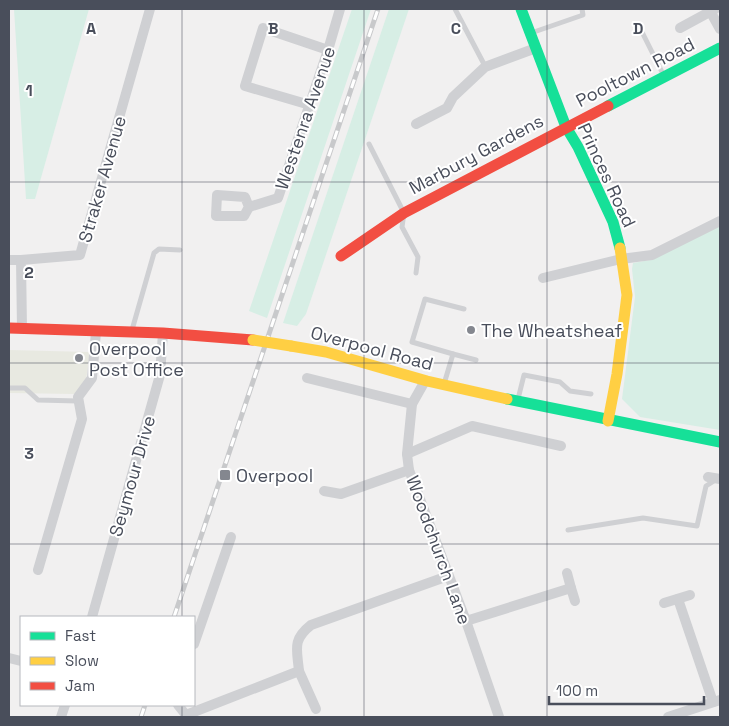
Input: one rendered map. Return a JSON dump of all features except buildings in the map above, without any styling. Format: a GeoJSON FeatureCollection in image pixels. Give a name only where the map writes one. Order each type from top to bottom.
{"type":"FeatureCollection","features":[{"type":"Feature","properties":{"kind":"street","name":"Straker Avenue"},"geometry":{"type":"LineString","coordinates":[[20,260],[80,255],[150,9]]}},
{"type":"Feature","properties":{"kind":"street","name":"Westenra Avenue"},"geometry":{"type":"LineString","coordinates":[[249,207],[278,198],[340,9]]}},
{"type":"Feature","properties":{"kind":"street","name":"Princes Road"},"geometry":{"type":"LineString","coordinates":[[521,9],[566,127],[578,147],[613,222],[621,259],[627,295],[608,421]]}},
{"type":"Feature","properties":{"kind":"street"},"geometry":{"type":"LineString","coordinates":[[680,28],[712,9],[720,29]]}},
{"type":"Feature","properties":{"kind":"street"},"geometry":{"type":"LineString","coordinates":[[310,105],[245,86],[263,28],[328,50]]}},
{"type":"Feature","properties":{"kind":"street"},"geometry":{"type":"LineString","coordinates":[[416,124],[447,108],[453,97],[486,67],[536,48]]}},
{"type":"Feature","properties":{"kind":"street","name":"Pooltown Road"},"geometry":{"type":"LineString","coordinates":[[566,127],[720,48]]}},
{"type":"Feature","properties":{"kind":"street","name":"Marbury Gardens"},"geometry":{"type":"LineString","coordinates":[[341,256],[404,212],[566,127]]}},
{"type":"Feature","properties":{"kind":"street"},"geometry":{"type":"LineString","coordinates":[[543,278],[621,259],[652,255],[720,221]]}},
{"type":"Feature","properties":{"kind":"street"},"geometry":{"type":"LineString","coordinates":[[9,260],[20,260],[22,329]]}},
{"type":"Feature","properties":{"kind":"street","name":"Overpool Road"},"geometry":{"type":"LineString","coordinates":[[9,328],[162,333],[252,340],[291,346],[336,354],[443,385],[608,421],[720,442]]}},
{"type":"Feature","properties":{"kind":"street"},"geometry":{"type":"LineString","coordinates":[[38,570],[82,419],[78,397],[92,378],[96,332]]}},
{"type":"Feature","properties":{"kind":"street","name":"Seymour Drive"},"geometry":{"type":"LineString","coordinates":[[92,616],[160,375],[162,333]]}},
{"type":"Feature","properties":{"kind":"street"},"geometry":{"type":"LineString","coordinates":[[307,378],[412,404]]}},
{"type":"Feature","properties":{"kind":"street","name":"Woodchurch Lane"},"geometry":{"type":"LineString","coordinates":[[425,380],[412,404],[407,454],[408,470],[466,621],[499,717]]}},
{"type":"Feature","properties":{"kind":"street"},"geometry":{"type":"LineString","coordinates":[[407,454],[472,426],[561,446]]}},
{"type":"Feature","properties":{"kind":"street"},"geometry":{"type":"LineString","coordinates":[[324,491],[341,494],[408,470]]}},
{"type":"Feature","properties":{"kind":"street"},"geometry":{"type":"LineString","coordinates":[[195,641],[230,537]]}},
{"type":"Feature","properties":{"kind":"street"},"geometry":{"type":"LineString","coordinates":[[567,573],[575,601]]}},
{"type":"Feature","properties":{"kind":"street"},"geometry":{"type":"LineString","coordinates":[[316,709],[299,672],[296,643],[303,632],[311,624],[448,576]]}},
{"type":"Feature","properties":{"kind":"street"},"geometry":{"type":"LineString","coordinates":[[466,621],[571,588]]}},
{"type":"Feature","properties":{"kind":"street"},"geometry":{"type":"LineString","coordinates":[[664,603],[690,595]]}},
{"type":"Feature","properties":{"kind":"street"},"geometry":{"type":"LineString","coordinates":[[668,717],[717,701],[678,598]]}},
{"type":"Feature","properties":{"kind":"street"},"geometry":{"type":"LineString","coordinates":[[185,716],[299,672]]}},
{"type":"Feature","properties":{"kind":"lane"},"geometry":{"type":"LineString","coordinates":[[455,9],[486,67]]}},
{"type":"Feature","properties":{"kind":"lane"},"geometry":{"type":"LineString","coordinates":[[531,34],[583,15],[582,9]]}},
{"type":"Feature","properties":{"kind":"lane"},"geometry":{"type":"LineString","coordinates":[[639,26],[664,76]]}},
{"type":"Feature","properties":{"kind":"lane"},"geometry":{"type":"LineString","coordinates":[[369,144],[404,212],[402,227],[418,257],[416,273]]}},
{"type":"Feature","properties":{"kind":"lane"},"geometry":{"type":"LineString","coordinates":[[131,332],[150,260],[154,253],[159,249],[180,250]]}},
{"type":"Feature","properties":{"kind":"lane"},"geometry":{"type":"LineString","coordinates":[[464,309],[425,299],[412,342],[476,360]]}},
{"type":"Feature","properties":{"kind":"lane"},"geometry":{"type":"LineString","coordinates":[[443,385],[453,354]]}},
{"type":"Feature","properties":{"kind":"lane"},"geometry":{"type":"LineString","coordinates":[[517,401],[524,375],[560,382],[570,391],[591,394]]}},
{"type":"Feature","properties":{"kind":"lane"},"geometry":{"type":"LineString","coordinates":[[9,388],[25,388],[38,400],[79,401]]}},
{"type":"Feature","properties":{"kind":"lane"},"geometry":{"type":"LineString","coordinates":[[568,530],[643,518],[697,526],[706,486],[715,478]]}},
{"type":"Feature","properties":{"kind":"shaded area"},"geometry":{"type":"Polygon","coordinates":[[[9,350],[90,352],[86,380],[74,394],[9,393],[9,350]]]}},
{"type":"Feature","properties":{"kind":"green space"},"geometry":{"type":"Polygon","coordinates":[[[14,9],[89,9],[35,199],[26,199],[14,9]]]}},
{"type":"Feature","properties":{"kind":"green space"},"geometry":{"type":"Polygon","coordinates":[[[352,9],[371,9],[267,318],[249,311],[352,9]]]}},
{"type":"Feature","properties":{"kind":"green space"},"geometry":{"type":"Polygon","coordinates":[[[389,9],[409,9],[306,314],[297,326],[283,323],[389,9]]]}},
{"type":"Feature","properties":{"kind":"green space"},"geometry":{"type":"Polygon","coordinates":[[[720,225],[720,430],[640,417],[622,399],[635,297],[633,263],[650,260],[720,225]]]}},
{"type":"Feature","properties":{"kind":"railway"},"geometry":{"type":"LineString","coordinates":[[174,616],[378,9]]}},
{"type":"Feature","properties":{"kind":"railway"},"geometry":{"type":"LineString","coordinates":[[141,717],[145,706]]}},
{"type":"Feature","properties":{"kind":"traffic: fast"},"geometry":{"type":"LineString","coordinates":[[521,9],[566,127],[578,147],[613,222],[620,248]]}},
{"type":"Feature","properties":{"kind":"traffic: fast"},"geometry":{"type":"LineString","coordinates":[[608,106],[720,48]]}},
{"type":"Feature","properties":{"kind":"traffic: fast"},"geometry":{"type":"LineString","coordinates":[[507,399],[720,442]]}},
{"type":"Feature","properties":{"kind":"traffic: slow"},"geometry":{"type":"LineString","coordinates":[[608,421],[617,374],[627,295],[620,248]]}},
{"type":"Feature","properties":{"kind":"traffic: slow"},"geometry":{"type":"LineString","coordinates":[[253,340],[291,346]]}},
{"type":"Feature","properties":{"kind":"traffic: slow"},"geometry":{"type":"LineString","coordinates":[[291,346],[326,352],[427,381],[507,399]]}},
{"type":"Feature","properties":{"kind":"traffic: jam"},"geometry":{"type":"LineString","coordinates":[[341,256],[404,213],[608,106]]}},
{"type":"Feature","properties":{"kind":"traffic: jam"},"geometry":{"type":"LineString","coordinates":[[9,328],[163,333],[253,340]]}},
{"type":"Feature","properties":{"kind":"place","name":"The Wheatsheaf"},"geometry":{"type":"Point","coordinates":[471,330]}},
{"type":"Feature","properties":{"kind":"place","name":"Overpool Post Office"},"geometry":{"type":"Point","coordinates":[79,358]}},
{"type":"Feature","properties":{"kind":"place","name":"Overpool"},"geometry":{"type":"Point","coordinates":[225,475]}}]}
